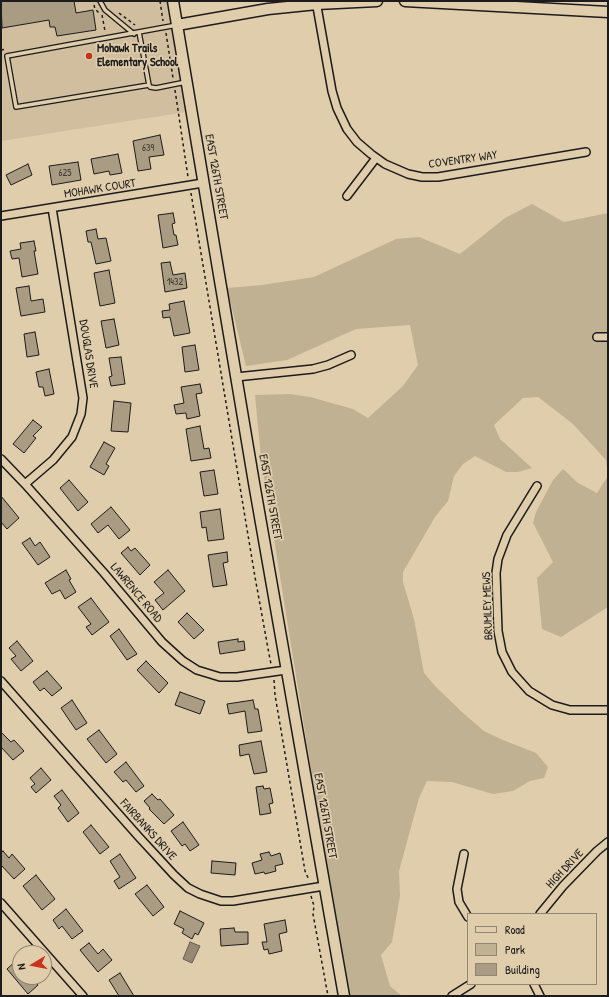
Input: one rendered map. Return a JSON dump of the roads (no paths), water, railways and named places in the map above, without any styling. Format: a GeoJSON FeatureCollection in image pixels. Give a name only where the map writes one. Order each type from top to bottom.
{"type":"FeatureCollection","features":[{"type":"Feature","properties":{"kind":"street","name":"EAST 126TH STREET"},"geometry":{"type":"LineString","coordinates":[[173,1],[286,670],[344,996]]}},
{"type":"Feature","properties":{"kind":"street"},"geometry":{"type":"LineString","coordinates":[[177,25],[316,2],[377,1]]}},
{"type":"Feature","properties":{"kind":"street"},"geometry":{"type":"LineString","coordinates":[[405,1],[608,12]]}},
{"type":"Feature","properties":{"kind":"street","name":"COVENTRY WAY"},"geometry":{"type":"LineString","coordinates":[[316,2],[332,91],[337,108],[346,129],[376,158],[385,164],[408,174],[438,177],[586,152]]}},
{"type":"Feature","properties":{"kind":"street"},"geometry":{"type":"LineString","coordinates":[[347,196],[376,158]]}},
{"type":"Feature","properties":{"kind":"street","name":"MOHAWK COURT"},"geometry":{"type":"LineString","coordinates":[[1,216],[203,183]]}},
{"type":"Feature","properties":{"kind":"street","name":"DOUGLAS DRIVE"},"geometry":{"type":"LineString","coordinates":[[25,484],[53,460],[72,437],[82,414],[83,398],[52,208]]}},
{"type":"Feature","properties":{"kind":"street"},"geometry":{"type":"LineString","coordinates":[[597,337],[608,337]]}},
{"type":"Feature","properties":{"kind":"street"},"geometry":{"type":"LineString","coordinates":[[236,377],[313,369],[328,365],[351,355]]}},
{"type":"Feature","properties":{"kind":"street","name":"LAWRENCE ROAD"},"geometry":{"type":"LineString","coordinates":[[1,459],[104,573],[162,642],[183,661],[197,670],[220,677],[237,677],[286,670]]}},
{"type":"Feature","properties":{"kind":"street","name":"BRUMLEY MEWS"},"geometry":{"type":"LineString","coordinates":[[537,486],[507,535],[498,559],[496,573],[497,625],[502,652],[512,672],[529,691],[552,705],[570,710],[608,710]]}},
{"type":"Feature","properties":{"kind":"street","name":"FAIRBANKS DRIVE"},"geometry":{"type":"LineString","coordinates":[[1,681],[138,836],[188,888],[221,901],[240,900],[324,886]]}},
{"type":"Feature","properties":{"kind":"street"},"geometry":{"type":"LineString","coordinates":[[1,693],[7,688]]}},
{"type":"Feature","properties":{"kind":"street","name":"HIGH DRIVE"},"geometry":{"type":"LineString","coordinates":[[541,913],[563,886],[597,851],[608,842]]}},
{"type":"Feature","properties":{"kind":"street"},"geometry":{"type":"LineString","coordinates":[[464,854],[457,889],[459,902],[467,914]]}},
{"type":"Feature","properties":{"kind":"street"},"geometry":{"type":"LineString","coordinates":[[1,903],[83,996]]}},
{"type":"Feature","properties":{"kind":"street"},"geometry":{"type":"LineString","coordinates":[[452,996],[469,985]]}},
{"type":"Feature","properties":{"kind":"street"},"geometry":{"type":"LineString","coordinates":[[534,985],[540,996]]}},
{"type":"Feature","properties":{"kind":"lane"},"geometry":{"type":"LineString","coordinates":[[100,1],[105,10],[134,34]]}},
{"type":"Feature","properties":{"kind":"lane"},"geometry":{"type":"LineString","coordinates":[[149,84],[16,107],[7,56],[177,25]]}},
{"type":"Feature","properties":{"kind":"lane"},"geometry":{"type":"LineString","coordinates":[[139,32],[149,84],[152,88],[187,82]]}},
{"type":"Feature","properties":{"kind":"place","name":"Mohawk Trails Elementary School"},"geometry":{"type":"Point","coordinates":[89,56]}}]}
